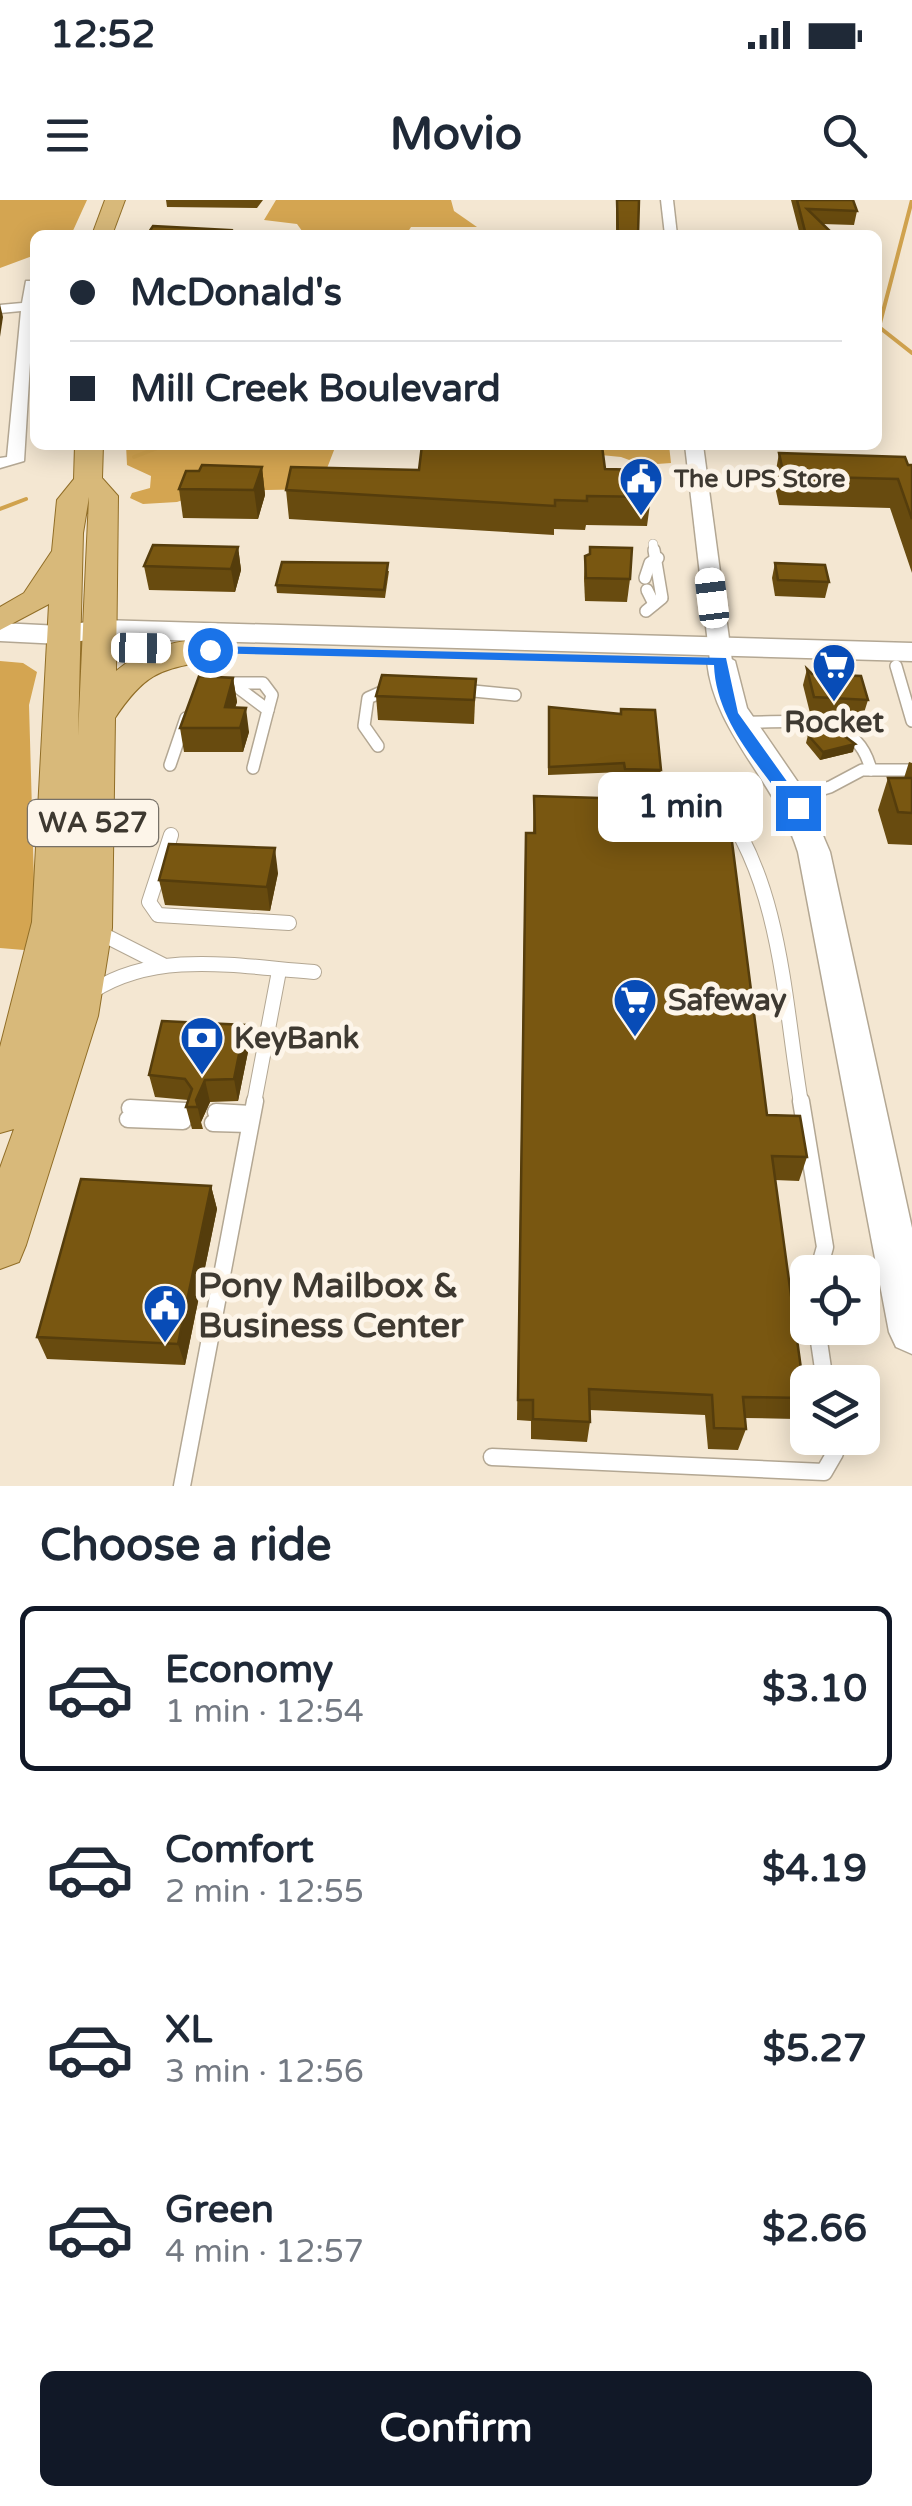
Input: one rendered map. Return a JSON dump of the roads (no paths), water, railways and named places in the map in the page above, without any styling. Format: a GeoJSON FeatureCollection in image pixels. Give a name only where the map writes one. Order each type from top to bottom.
{"type":"FeatureCollection","features":[{"type":"Feature","properties":{"kind":"main road"},"geometry":{"type":"LineString","coordinates":[[104,230],[115,200]]}},
{"type":"Feature","properties":{"kind":"main road","name":"WA 527"},"geometry":{"type":"LineString","coordinates":[[0,1245],[75,1016],[92,928],[97,718],[87,637],[66,553],[72,500],[88,480],[88,450]]}},
{"type":"Feature","properties":{"kind":"main road","name":"WA 527"},"geometry":{"type":"LineString","coordinates":[[0,1114],[32,1022],[53,922],[104,496],[88,480]]}},
{"type":"Feature","properties":{"kind":"main road"},"geometry":{"type":"LineString","coordinates":[[0,620],[36,600],[66,553]]}},
{"type":"Feature","properties":{"kind":"main road"},"geometry":{"type":"LineString","coordinates":[[0,632],[907,662]]}},
{"type":"Feature","properties":{"kind":"main road"},"geometry":{"type":"LineString","coordinates":[[87,637],[210,666]]}},
{"type":"Feature","properties":{"kind":"main road"},"geometry":{"type":"LineString","coordinates":[[97,718],[136,668],[164,656],[210,666],[720,653]]}},
{"type":"Feature","properties":{"kind":"street"},"geometry":{"type":"LineString","coordinates":[[667,200],[670,230]]}},
{"type":"Feature","properties":{"kind":"street"},"geometry":{"type":"LineString","coordinates":[[0,309],[30,306]]}},
{"type":"Feature","properties":{"kind":"street"},"geometry":{"type":"LineString","coordinates":[[0,463],[15,462],[30,324]]}},
{"type":"Feature","properties":{"kind":"street"},"geometry":{"type":"LineString","coordinates":[[695,450],[722,688],[737,722],[792,798],[807,828],[822,884],[912,1332]]}},
{"type":"Feature","properties":{"kind":"lane"},"geometry":{"type":"LineString","coordinates":[[653,544],[658,558],[662,598],[650,608],[646,584],[650,563],[658,558]]}},
{"type":"Feature","properties":{"kind":"lane"},"geometry":{"type":"LineString","coordinates":[[907,662],[912,721]]}},
{"type":"Feature","properties":{"kind":"lane"},"geometry":{"type":"LineString","coordinates":[[210,666],[268,710]]}},
{"type":"Feature","properties":{"kind":"lane"},"geometry":{"type":"LineString","coordinates":[[232,683],[263,682],[272,695],[254,768]]}},
{"type":"Feature","properties":{"kind":"lane"},"geometry":{"type":"LineString","coordinates":[[378,746],[364,726],[368,698],[380,689],[408,688]]}},
{"type":"Feature","properties":{"kind":"lane"},"geometry":{"type":"LineString","coordinates":[[442,689],[516,695]]}},
{"type":"Feature","properties":{"kind":"lane"},"geometry":{"type":"LineString","coordinates":[[170,765],[188,710]]}},
{"type":"Feature","properties":{"kind":"lane"},"geometry":{"type":"LineString","coordinates":[[737,722],[840,726],[852,731],[866,746],[871,770]]}},
{"type":"Feature","properties":{"kind":"lane"},"geometry":{"type":"LineString","coordinates":[[792,798],[871,770],[912,770]]}},
{"type":"Feature","properties":{"kind":"lane"},"geometry":{"type":"LineString","coordinates":[[720,804],[745,837],[764,881],[826,1247],[823,1255]]}},
{"type":"Feature","properties":{"kind":"lane"},"geometry":{"type":"LineString","coordinates":[[171,836],[148,902],[158,915],[288,923]]}},
{"type":"Feature","properties":{"kind":"lane"},"geometry":{"type":"LineString","coordinates":[[92,928],[165,966]]}},
{"type":"Feature","properties":{"kind":"lane"},"geometry":{"type":"LineString","coordinates":[[75,1016],[104,982],[165,966],[314,972]]}},
{"type":"Feature","properties":{"kind":"lane"},"geometry":{"type":"LineString","coordinates":[[182,1486],[279,971]]}},
{"type":"Feature","properties":{"kind":"lane"},"geometry":{"type":"LineString","coordinates":[[129,1114],[184,1116]]}},
{"type":"Feature","properties":{"kind":"lane"},"geometry":{"type":"LineString","coordinates":[[215,1117],[250,1119]]}},
{"type":"Feature","properties":{"kind":"lane"},"geometry":{"type":"LineString","coordinates":[[492,1457],[824,1472],[833,1455]]}},
{"type":"Feature","properties":{"kind":"waterway"},"geometry":{"type":"LineString","coordinates":[[882,315],[912,200]]}},
{"type":"Feature","properties":{"kind":"waterway"},"geometry":{"type":"LineString","coordinates":[[882,329],[912,353]]}},
{"type":"Feature","properties":{"kind":"waterway"},"geometry":{"type":"LineString","coordinates":[[134,457],[152,450]]}},
{"type":"Feature","properties":{"kind":"waterway"},"geometry":{"type":"LineString","coordinates":[[0,509],[26,499]]}},
{"type":"Feature","properties":{"kind":"place","name":"The UPS Store"},"geometry":{"type":"Point","coordinates":[641,517]}},
{"type":"Feature","properties":{"kind":"place","name":"Rocket"},"geometry":{"type":"Point","coordinates":[834,703]}},
{"type":"Feature","properties":{"kind":"place","name":"Safeway"},"geometry":{"type":"Point","coordinates":[635,1038]}},
{"type":"Feature","properties":{"kind":"place","name":"KeyBank"},"geometry":{"type":"Point","coordinates":[202,1076]}},
{"type":"Feature","properties":{"kind":"place","name":"Pony Mailbox & Business Center"},"geometry":{"type":"Point","coordinates":[165,1344]}}]}
